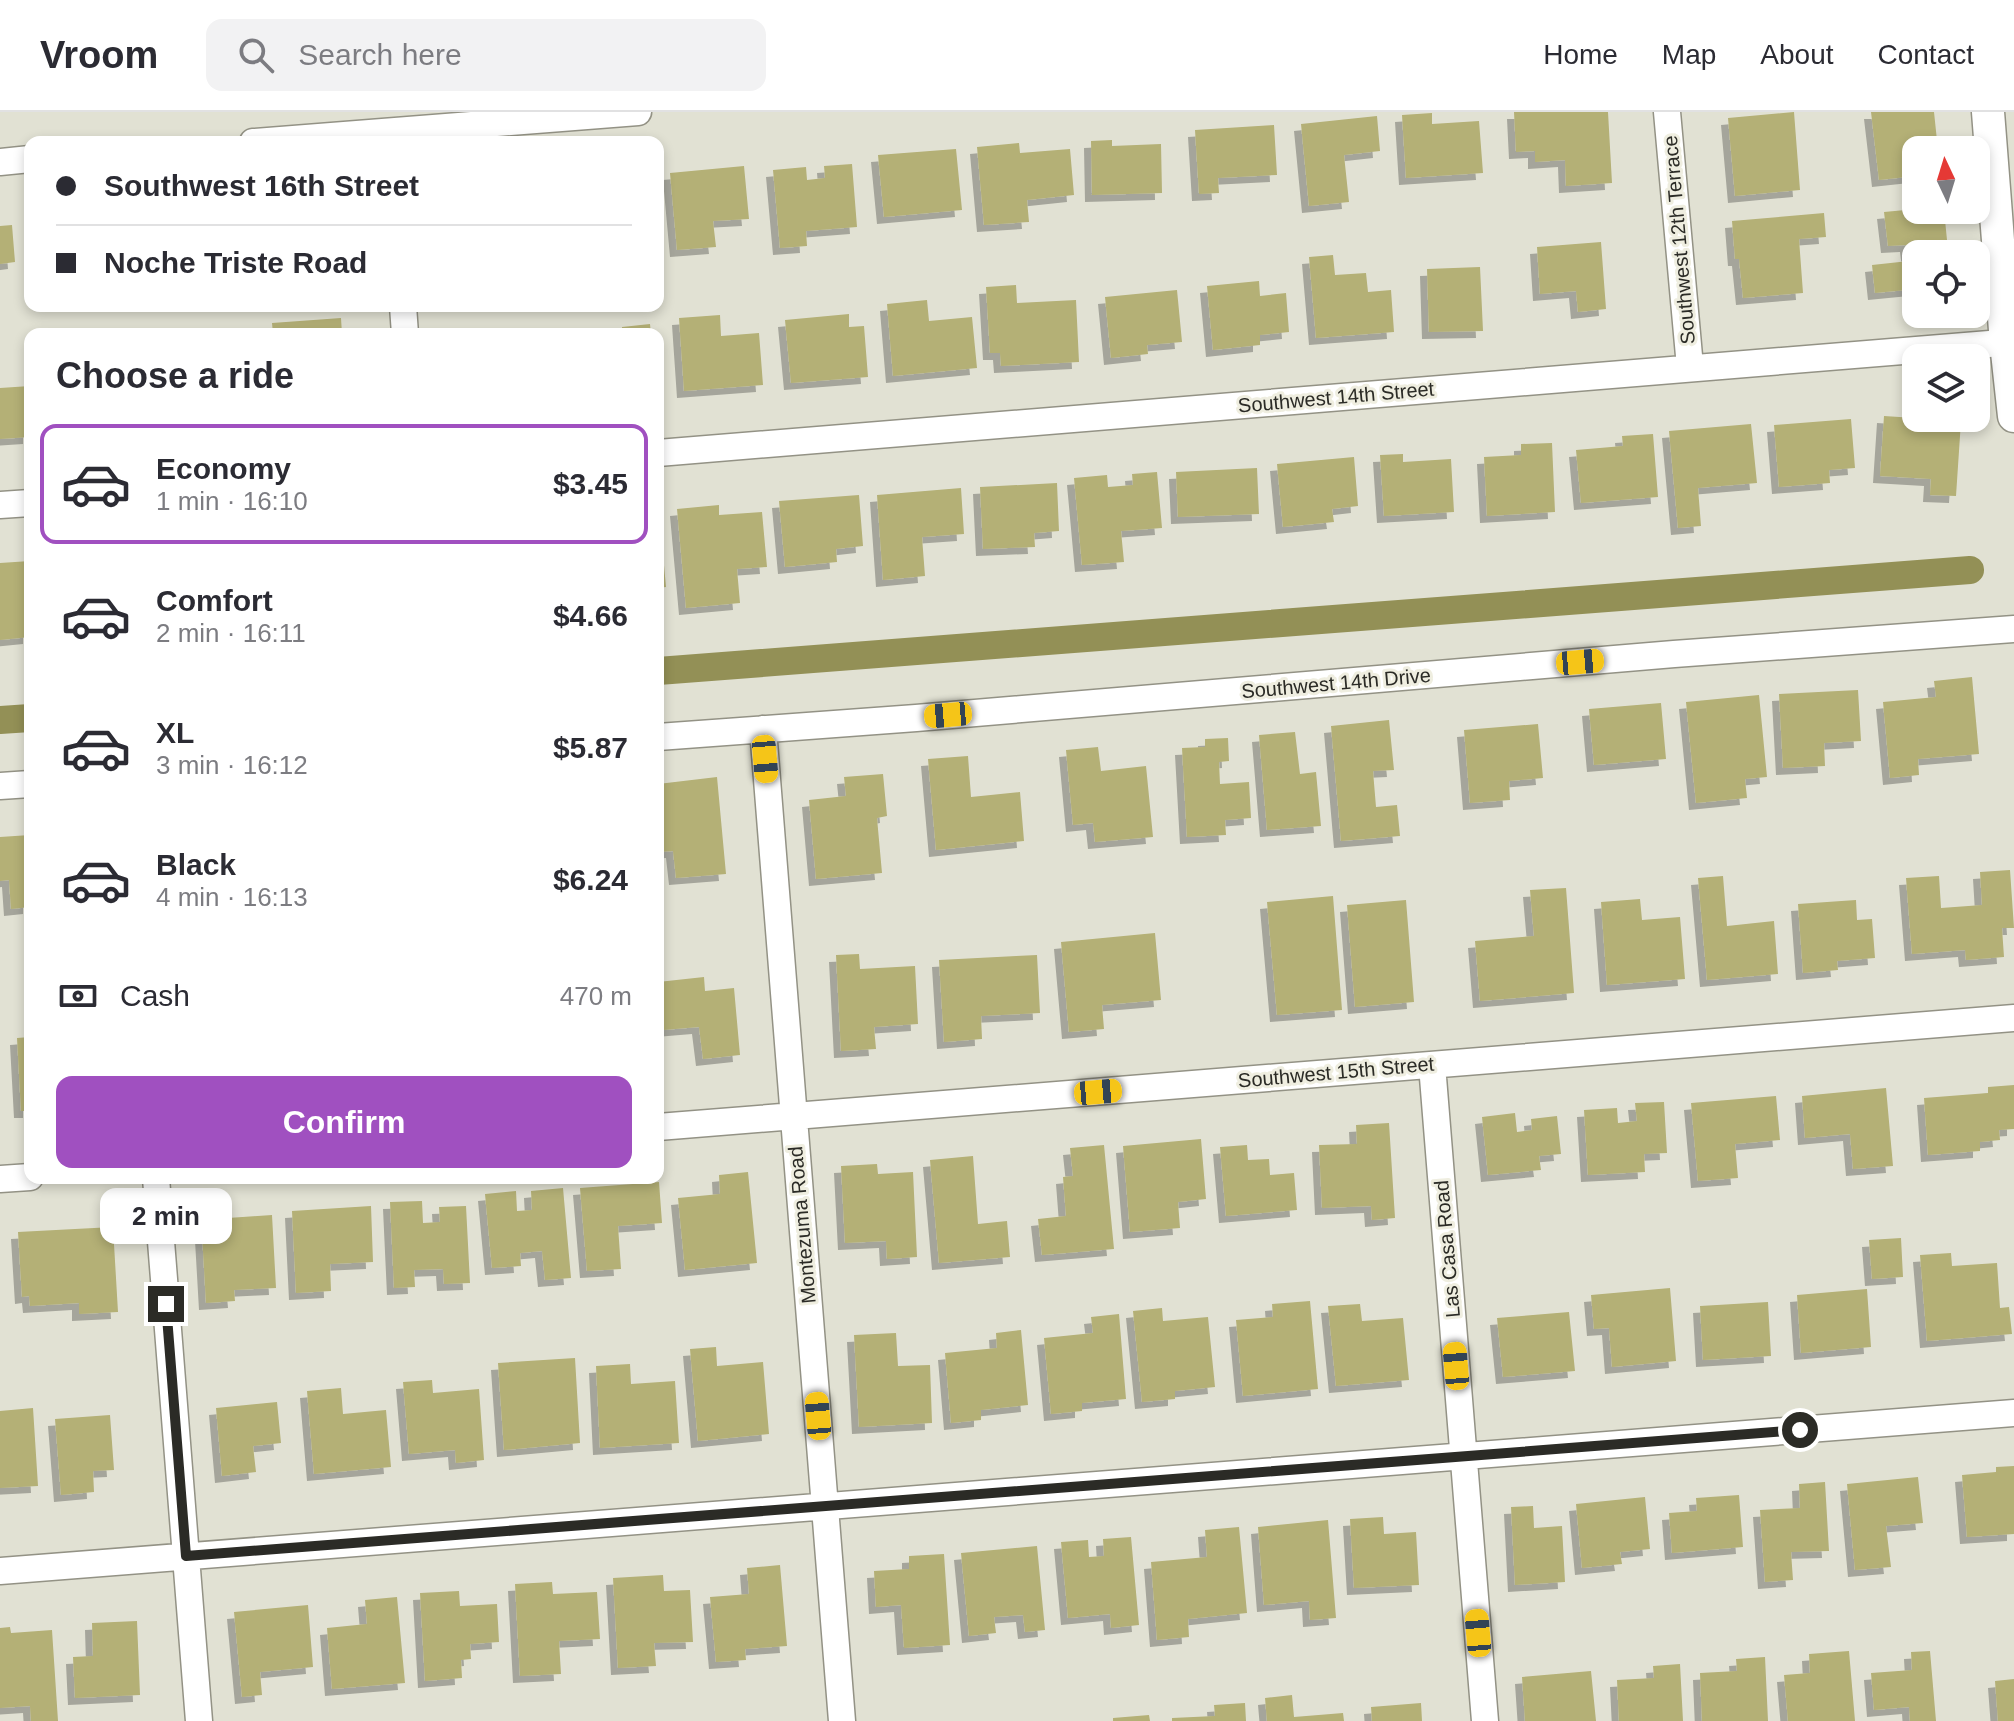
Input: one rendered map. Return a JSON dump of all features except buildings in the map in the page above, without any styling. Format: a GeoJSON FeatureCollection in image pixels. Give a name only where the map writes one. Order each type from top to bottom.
{"type":"FeatureCollection","features":[{"type":"Feature","properties":{"kind":"street"},"geometry":{"type":"LineString","coordinates":[[311,136],[638,112]]}},
{"type":"Feature","properties":{"kind":"street","name":"Southwest 12th Terrace"},"geometry":{"type":"LineString","coordinates":[[1667,112],[1690,367]]}},
{"type":"Feature","properties":{"kind":"street"},"geometry":{"type":"LineString","coordinates":[[1988,112],[2014,416]]}},
{"type":"Feature","properties":{"kind":"street"},"geometry":{"type":"LineString","coordinates":[[0,162],[24,160]]}},
{"type":"Feature","properties":{"kind":"street","name":"Southwest 14th Street"},"geometry":{"type":"LineString","coordinates":[[664,452],[2010,342]]}},
{"type":"Feature","properties":{"kind":"street"},"geometry":{"type":"LineString","coordinates":[[0,505],[24,503]]}},
{"type":"Feature","properties":{"kind":"street","name":"Southwest 14th Drive"},"geometry":{"type":"LineString","coordinates":[[664,737],[2014,629]]}},
{"type":"Feature","properties":{"kind":"street","name":"Montezuma Road"},"geometry":{"type":"LineString","coordinates":[[763,729],[842,1721]]}},
{"type":"Feature","properties":{"kind":"street"},"geometry":{"type":"LineString","coordinates":[[0,786],[24,784]]}},
{"type":"Feature","properties":{"kind":"street","name":"Southwest 15th Street"},"geometry":{"type":"LineString","coordinates":[[664,1127],[2014,1018]]}},
{"type":"Feature","properties":{"kind":"street","name":"Las Casa Road"},"geometry":{"type":"LineString","coordinates":[[1432,1065],[1485,1721]]}},
{"type":"Feature","properties":{"kind":"street"},"geometry":{"type":"LineString","coordinates":[[0,1179],[24,1177]]}},
{"type":"Feature","properties":{"kind":"street"},"geometry":{"type":"LineString","coordinates":[[156,1184],[199,1721]]}},
{"type":"Feature","properties":{"kind":"street"},"geometry":{"type":"LineString","coordinates":[[0,1571],[2014,1413]]}},
{"type":"Feature","properties":{"kind":"waterway"},"geometry":{"type":"LineString","coordinates":[[664,671],[1970,570]]}},
{"type":"Feature","properties":{"kind":"waterway"},"geometry":{"type":"LineString","coordinates":[[0,720],[24,718]]}},
{"type":"Feature","properties":{"kind":"route"},"geometry":{"type":"LineString","coordinates":[[166,1304],[186,1556],[1800,1430]]}}]}
